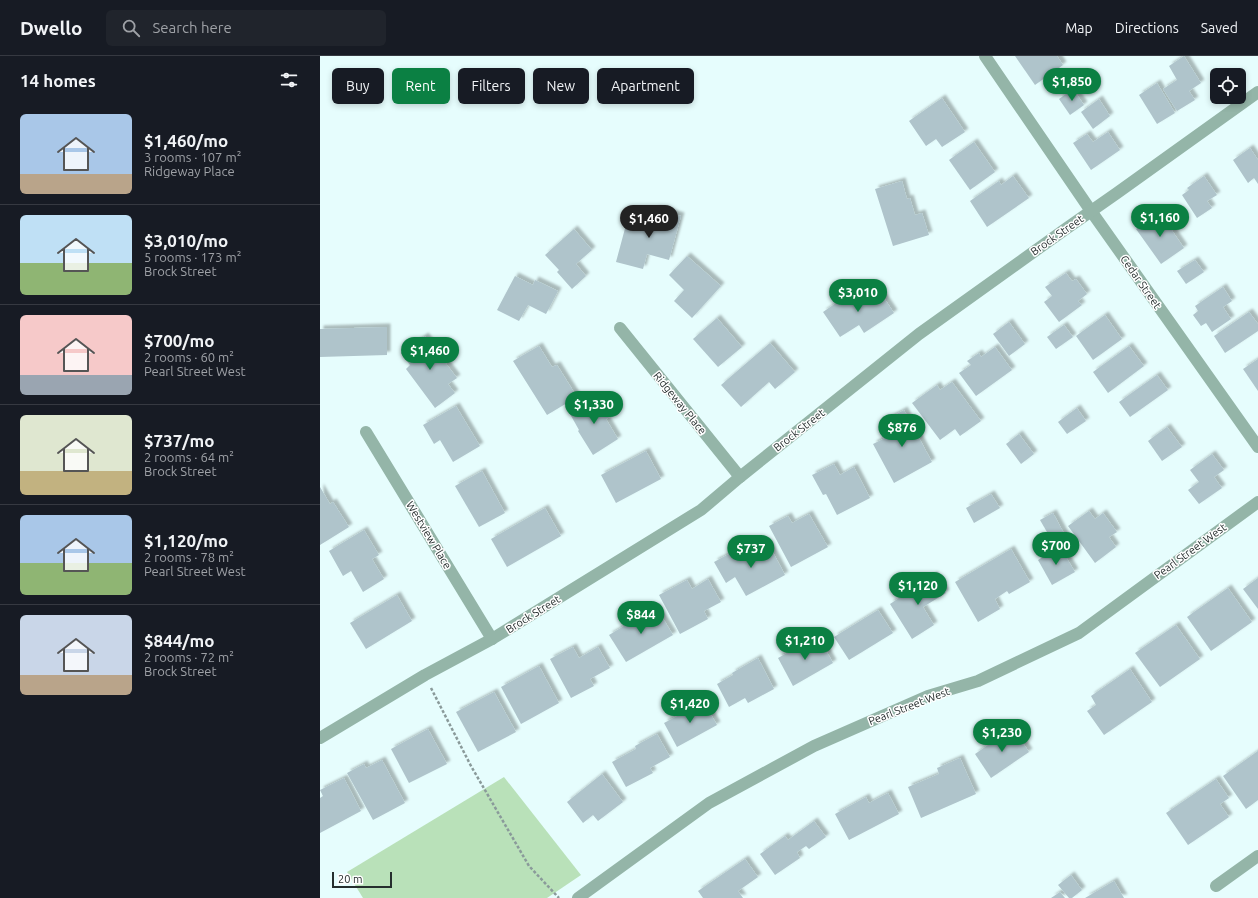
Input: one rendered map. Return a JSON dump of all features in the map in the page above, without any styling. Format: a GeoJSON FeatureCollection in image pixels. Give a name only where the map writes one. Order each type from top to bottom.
{"type":"FeatureCollection","features":[{"type":"Feature","properties":{"kind":"street","name":"Cedar Street"},"geometry":{"type":"LineString","coordinates":[[985,56],[1091,211],[1258,447]]}},
{"type":"Feature","properties":{"kind":"street","name":"Brock Street"},"geometry":{"type":"LineString","coordinates":[[320,738],[424,675],[492,639],[701,510],[919,334],[1258,92]]}},
{"type":"Feature","properties":{"kind":"street","name":"Ridgeway Place"},"geometry":{"type":"LineString","coordinates":[[620,328],[740,477]]}},
{"type":"Feature","properties":{"kind":"street","name":"Westview Place"},"geometry":{"type":"LineString","coordinates":[[366,432],[492,639]]}},
{"type":"Feature","properties":{"kind":"street","name":"Pearl Street West"},"geometry":{"type":"LineString","coordinates":[[578,898],[709,803],[814,746],[928,696],[978,681],[1079,633],[1258,502]]}},
{"type":"Feature","properties":{"kind":"street"},"geometry":{"type":"LineString","coordinates":[[1216,886],[1258,856]]}},
{"type":"Feature","properties":{"kind":"path"},"geometry":{"type":"LineString","coordinates":[[424,675],[471,766],[529,866],[559,898]]}},
{"type":"Feature","properties":{"kind":"green space"},"geometry":{"type":"Polygon","coordinates":[[[504,777],[581,875],[547,898],[363,898],[347,872],[504,777]]]}},
{"type":"Feature","properties":{"kind":"building"},"geometry":{"type":"Polygon","coordinates":[[[1015,56],[1057,56],[1063,65],[1035,85],[1015,56]]]}},
{"type":"Feature","properties":{"kind":"building"},"geometry":{"type":"Polygon","coordinates":[[[1184,56],[1201,83],[1189,91],[1195,100],[1177,111],[1163,89],[1177,80],[1169,66],[1184,56]]]}},
{"type":"Feature","properties":{"kind":"building"},"geometry":{"type":"Polygon","coordinates":[[[1157,83],[1175,113],[1157,124],[1139,95],[1157,83]]]}},
{"type":"Feature","properties":{"kind":"building"},"geometry":{"type":"Polygon","coordinates":[[[1073,89],[1084,105],[1070,115],[1059,99],[1073,89]]]}},
{"type":"Feature","properties":{"kind":"building"},"geometry":{"type":"Polygon","coordinates":[[[942,98],[965,132],[942,147],[936,139],[926,146],[909,121],[942,98]]]}},
{"type":"Feature","properties":{"kind":"building"},"geometry":{"type":"Polygon","coordinates":[[[1099,99],[1110,116],[1093,129],[1081,112],[1099,99]]]}},
{"type":"Feature","properties":{"kind":"building"},"geometry":{"type":"Polygon","coordinates":[[[1108,132],[1120,150],[1091,170],[1073,143],[1087,134],[1093,142],[1108,132]]]}},
{"type":"Feature","properties":{"kind":"building"},"geometry":{"type":"Polygon","coordinates":[[[974,142],[995,172],[970,190],[949,160],[974,142]]]}},
{"type":"Feature","properties":{"kind":"building"},"geometry":{"type":"Polygon","coordinates":[[[1250,148],[1258,160],[1258,184],[1254,178],[1248,183],[1233,160],[1250,148]]]}},
{"type":"Feature","properties":{"kind":"building"},"geometry":{"type":"Polygon","coordinates":[[[1013,176],[1029,198],[987,227],[970,201],[999,181],[1001,185],[1013,176]]]}},
{"type":"Feature","properties":{"kind":"building"},"geometry":{"type":"Polygon","coordinates":[[[1204,176],[1217,195],[1207,201],[1212,208],[1197,218],[1182,195],[1189,190],[1187,188],[1204,176]]]}},
{"type":"Feature","properties":{"kind":"building"},"geometry":{"type":"Polygon","coordinates":[[[902,181],[907,199],[910,198],[915,215],[922,213],[929,235],[893,246],[875,189],[902,181]]]}},
{"type":"Feature","properties":{"kind":"building"},"geometry":{"type":"Polygon","coordinates":[[[656,209],[681,216],[669,260],[647,254],[643,269],[616,262],[627,221],[642,225],[643,218],[653,221],[656,209]]]}},
{"type":"Feature","properties":{"kind":"building"},"geometry":{"type":"Polygon","coordinates":[[[1160,213],[1184,248],[1161,264],[1136,229],[1160,213]]]}},
{"type":"Feature","properties":{"kind":"building"},"geometry":{"type":"Polygon","coordinates":[[[574,229],[592,250],[576,264],[586,276],[572,289],[557,272],[559,270],[545,255],[574,229]]]}},
{"type":"Feature","properties":{"kind":"building"},"geometry":{"type":"Polygon","coordinates":[[[687,256],[721,286],[692,318],[674,301],[684,290],[669,275],[687,256]]]}},
{"type":"Feature","properties":{"kind":"building"},"geometry":{"type":"Polygon","coordinates":[[[1195,260],[1204,272],[1186,284],[1177,271],[1195,260]]]}},
{"type":"Feature","properties":{"kind":"building"},"geometry":{"type":"Polygon","coordinates":[[[1066,273],[1072,281],[1076,279],[1087,294],[1078,301],[1082,305],[1059,322],[1044,302],[1052,296],[1045,287],[1066,273]]]}},
{"type":"Feature","properties":{"kind":"building"},"geometry":{"type":"Polygon","coordinates":[[[515,276],[533,285],[535,280],[558,291],[546,314],[528,305],[519,321],[497,310],[515,276]]]}},
{"type":"Feature","properties":{"kind":"building"},"geometry":{"type":"Polygon","coordinates":[[[1223,287],[1232,301],[1223,307],[1231,319],[1212,332],[1206,323],[1201,326],[1193,315],[1198,311],[1195,306],[1223,287]]]}},
{"type":"Feature","properties":{"kind":"building"},"geometry":{"type":"Polygon","coordinates":[[[871,288],[877,298],[882,295],[894,313],[864,333],[859,325],[840,337],[823,312],[845,297],[849,303],[871,288]]]}},
{"type":"Feature","properties":{"kind":"building"},"geometry":{"type":"Polygon","coordinates":[[[1249,312],[1258,324],[1258,331],[1225,353],[1214,336],[1249,312]]]}},
{"type":"Feature","properties":{"kind":"building"},"geometry":{"type":"Polygon","coordinates":[[[1105,315],[1122,339],[1093,360],[1076,336],[1105,315]]]}},
{"type":"Feature","properties":{"kind":"building"},"geometry":{"type":"Polygon","coordinates":[[[717,318],[742,347],[718,367],[693,339],[717,318]]]}},
{"type":"Feature","properties":{"kind":"building"},"geometry":{"type":"Polygon","coordinates":[[[1009,322],[1025,344],[1009,356],[993,334],[1009,322]]]}},
{"type":"Feature","properties":{"kind":"building"},"geometry":{"type":"Polygon","coordinates":[[[1064,325],[1073,337],[1056,349],[1047,337],[1064,325]]]}},
{"type":"Feature","properties":{"kind":"building"},"geometry":{"type":"Polygon","coordinates":[[[387,327],[387,355],[320,357],[320,329],[387,327]]]}},
{"type":"Feature","properties":{"kind":"building"},"geometry":{"type":"Polygon","coordinates":[[[425,336],[457,378],[448,384],[455,393],[435,408],[406,369],[410,365],[401,353],[425,336]]]}},
{"type":"Feature","properties":{"kind":"building"},"geometry":{"type":"Polygon","coordinates":[[[770,343],[795,372],[775,389],[769,382],[741,407],[721,385],[770,343]]]}},
{"type":"Feature","properties":{"kind":"building"},"geometry":{"type":"Polygon","coordinates":[[[539,346],[552,367],[557,365],[577,397],[547,415],[513,361],[539,346]]]}},
{"type":"Feature","properties":{"kind":"building"},"geometry":{"type":"Polygon","coordinates":[[[1129,346],[1144,366],[1108,393],[1093,372],[1129,346]]]}},
{"type":"Feature","properties":{"kind":"building"},"geometry":{"type":"Polygon","coordinates":[[[995,347],[1012,370],[976,396],[959,373],[971,365],[967,361],[979,353],[981,357],[995,347]]]}},
{"type":"Feature","properties":{"kind":"building"},"geometry":{"type":"Polygon","coordinates":[[[1258,359],[1258,391],[1243,369],[1258,359]]]}},
{"type":"Feature","properties":{"kind":"building"},"geometry":{"type":"Polygon","coordinates":[[[1157,375],[1168,390],[1130,417],[1119,402],[1157,375]]]}},
{"type":"Feature","properties":{"kind":"building"},"geometry":{"type":"Polygon","coordinates":[[[952,382],[981,421],[960,436],[955,429],[940,440],[912,403],[937,385],[940,390],[952,382]]]}},
{"type":"Feature","properties":{"kind":"building"},"geometry":{"type":"Polygon","coordinates":[[[599,396],[611,416],[606,419],[618,439],[593,455],[578,431],[579,430],[570,414],[599,396]]]}},
{"type":"Feature","properties":{"kind":"building"},"geometry":{"type":"Polygon","coordinates":[[[456,406],[480,446],[453,462],[440,440],[434,444],[423,425],[456,406]]]}},
{"type":"Feature","properties":{"kind":"building"},"geometry":{"type":"Polygon","coordinates":[[[1077,408],[1086,421],[1067,434],[1058,422],[1077,408]]]}},
{"type":"Feature","properties":{"kind":"building"},"geometry":{"type":"Polygon","coordinates":[[[904,410],[932,462],[894,483],[873,444],[891,435],[884,421],[904,410]]]}},
{"type":"Feature","properties":{"kind":"building"},"geometry":{"type":"Polygon","coordinates":[[[1167,427],[1182,447],[1162,461],[1148,441],[1167,427]]]}},
{"type":"Feature","properties":{"kind":"building"},"geometry":{"type":"Polygon","coordinates":[[[1019,434],[1034,454],[1021,464],[1006,444],[1019,434]]]}},
{"type":"Feature","properties":{"kind":"building"},"geometry":{"type":"Polygon","coordinates":[[[646,451],[661,479],[616,503],[601,475],[646,451]]]}},
{"type":"Feature","properties":{"kind":"building"},"geometry":{"type":"Polygon","coordinates":[[[1212,454],[1224,470],[1214,477],[1222,488],[1199,504],[1188,490],[1199,482],[1190,470],[1212,454]]]}},
{"type":"Feature","properties":{"kind":"building"},"geometry":{"type":"Polygon","coordinates":[[[834,464],[840,475],[854,467],[870,498],[837,515],[826,494],[823,495],[812,475],[834,464]]]}},
{"type":"Feature","properties":{"kind":"building"},"geometry":{"type":"Polygon","coordinates":[[[482,471],[505,513],[479,527],[455,486],[482,471]]]}},
{"type":"Feature","properties":{"kind":"building"},"geometry":{"type":"Polygon","coordinates":[[[320,487],[330,504],[333,502],[349,527],[320,545],[320,487]]]}},
{"type":"Feature","properties":{"kind":"building"},"geometry":{"type":"Polygon","coordinates":[[[991,494],[1000,508],[974,523],[966,508],[991,494]]]}},
{"type":"Feature","properties":{"kind":"building"},"geometry":{"type":"Polygon","coordinates":[[[545,508],[561,536],[507,567],[491,539],[545,508]]]}},
{"type":"Feature","properties":{"kind":"building"},"geometry":{"type":"Polygon","coordinates":[[[1089,511],[1095,519],[1103,513],[1117,532],[1109,537],[1116,547],[1095,563],[1068,526],[1089,511]]]}},
{"type":"Feature","properties":{"kind":"building"},"geometry":{"type":"Polygon","coordinates":[[[1053,513],[1067,539],[1055,546],[1040,520],[1053,513]]]}},
{"type":"Feature","properties":{"kind":"building"},"geometry":{"type":"Polygon","coordinates":[[[809,514],[828,547],[791,567],[769,526],[788,516],[792,523],[809,514]]]}},
{"type":"Feature","properties":{"kind":"building"},"geometry":{"type":"Polygon","coordinates":[[[364,530],[379,555],[372,559],[384,579],[363,592],[351,571],[343,576],[329,551],[364,530]]]}},
{"type":"Feature","properties":{"kind":"building"},"geometry":{"type":"Polygon","coordinates":[[[768,543],[785,575],[746,596],[735,577],[726,583],[714,562],[740,548],[744,556],[768,543]]]}},
{"type":"Feature","properties":{"kind":"building"},"geometry":{"type":"Polygon","coordinates":[[[1060,547],[1075,572],[1052,585],[1038,560],[1060,547]]]}},
{"type":"Feature","properties":{"kind":"building"},"geometry":{"type":"Polygon","coordinates":[[[1011,549],[1030,582],[1009,594],[1007,591],[995,599],[1000,609],[978,622],[955,582],[1011,549]]]}},
{"type":"Feature","properties":{"kind":"building"},"geometry":{"type":"Polygon","coordinates":[[[934,575],[946,593],[923,607],[934,625],[912,639],[890,604],[934,575]]]}},
{"type":"Feature","properties":{"kind":"building"},"geometry":{"type":"Polygon","coordinates":[[[1258,578],[1258,609],[1243,589],[1258,578]]]}},
{"type":"Feature","properties":{"kind":"building"},"geometry":{"type":"Polygon","coordinates":[[[708,579],[721,602],[704,611],[708,619],[680,634],[659,595],[687,580],[692,589],[708,579]]]}},
{"type":"Feature","properties":{"kind":"building"},"geometry":{"type":"Polygon","coordinates":[[[1228,588],[1252,622],[1211,651],[1187,617],[1228,588]]]}},
{"type":"Feature","properties":{"kind":"building"},"geometry":{"type":"Polygon","coordinates":[[[397,595],[412,621],[366,649],[350,623],[397,595]]]}},
{"type":"Feature","properties":{"kind":"building"},"geometry":{"type":"Polygon","coordinates":[[[656,607],[673,635],[626,662],[609,635],[656,607]]]}},
{"type":"Feature","properties":{"kind":"building"},"geometry":{"type":"Polygon","coordinates":[[[878,610],[893,633],[849,660],[834,637],[878,610]]]}},
{"type":"Feature","properties":{"kind":"building"},"geometry":{"type":"Polygon","coordinates":[[[1176,625],[1200,659],[1160,687],[1135,653],[1176,625]]]}},
{"type":"Feature","properties":{"kind":"building"},"geometry":{"type":"Polygon","coordinates":[[[818,636],[833,663],[793,686],[778,658],[818,636]]]}},
{"type":"Feature","properties":{"kind":"building"},"geometry":{"type":"Polygon","coordinates":[[[573,647],[579,658],[598,647],[610,668],[590,679],[594,686],[571,698],[550,659],[573,647]]]}},
{"type":"Feature","properties":{"kind":"building"},"geometry":{"type":"Polygon","coordinates":[[[758,658],[774,689],[748,703],[745,698],[729,707],[717,684],[733,675],[732,673],[758,658]]]}},
{"type":"Feature","properties":{"kind":"building"},"geometry":{"type":"Polygon","coordinates":[[[539,666],[559,703],[521,724],[501,687],[539,666]]]}},
{"type":"Feature","properties":{"kind":"building"},"geometry":{"type":"Polygon","coordinates":[[[1130,669],[1152,702],[1104,735],[1087,711],[1096,705],[1091,696],[1130,669]]]}},
{"type":"Feature","properties":{"kind":"building"},"geometry":{"type":"Polygon","coordinates":[[[494,692],[516,732],[478,752],[456,712],[494,692]]]}},
{"type":"Feature","properties":{"kind":"building"},"geometry":{"type":"Polygon","coordinates":[[[704,702],[717,725],[677,747],[664,723],[704,702]]]}},
{"type":"Feature","properties":{"kind":"building"},"geometry":{"type":"Polygon","coordinates":[[[1013,728],[1029,752],[991,778],[975,754],[1013,728]]]}},
{"type":"Feature","properties":{"kind":"building"},"geometry":{"type":"Polygon","coordinates":[[[428,729],[447,764],[409,783],[391,749],[428,729]]]}},
{"type":"Feature","properties":{"kind":"building"},"geometry":{"type":"Polygon","coordinates":[[[657,734],[670,757],[650,768],[653,773],[626,787],[612,762],[636,749],[635,746],[657,734]]]}},
{"type":"Feature","properties":{"kind":"building"},"geometry":{"type":"Polygon","coordinates":[[[1258,751],[1258,800],[1246,809],[1223,776],[1258,751]]]}},
{"type":"Feature","properties":{"kind":"building"},"geometry":{"type":"Polygon","coordinates":[[[960,758],[976,794],[921,818],[908,787],[939,774],[937,768],[960,758]]]}},
{"type":"Feature","properties":{"kind":"building"},"geometry":{"type":"Polygon","coordinates":[[[382,760],[405,803],[373,820],[347,773],[364,764],[366,768],[382,760]]]}},
{"type":"Feature","properties":{"kind":"building"},"geometry":{"type":"Polygon","coordinates":[[[602,774],[623,802],[598,821],[593,815],[583,823],[567,802],[602,774]]]}},
{"type":"Feature","properties":{"kind":"building"},"geometry":{"type":"Polygon","coordinates":[[[344,778],[361,811],[320,833],[320,798],[323,796],[320,790],[344,778]]]}},
{"type":"Feature","properties":{"kind":"building"},"geometry":{"type":"Polygon","coordinates":[[[1216,779],[1229,798],[1220,804],[1229,817],[1188,845],[1166,813],[1216,779]]]}},
{"type":"Feature","properties":{"kind":"building"},"geometry":{"type":"Polygon","coordinates":[[[888,793],[899,814],[849,840],[835,814],[866,797],[869,803],[888,793]]]}},
{"type":"Feature","properties":{"kind":"building"},"geometry":{"type":"Polygon","coordinates":[[[814,821],[826,837],[809,849],[806,846],[797,852],[800,858],[775,875],[760,854],[785,836],[788,840],[814,821]]]}},
{"type":"Feature","properties":{"kind":"building"},"geometry":{"type":"Polygon","coordinates":[[[745,859],[758,877],[738,891],[743,898],[703,898],[698,891],[745,859]]]}},
{"type":"Feature","properties":{"kind":"building"},"geometry":{"type":"Polygon","coordinates":[[[1071,875],[1082,890],[1072,898],[1069,898],[1058,885],[1071,875]]]}},
{"type":"Feature","properties":{"kind":"building"},"geometry":{"type":"Polygon","coordinates":[[[1114,881],[1124,898],[1085,898],[1114,881]]]}},
{"type":"Feature","properties":{"kind":"building"},"geometry":{"type":"Polygon","coordinates":[[[1060,892],[1065,898],[1051,898],[1060,892]]]}}]}
